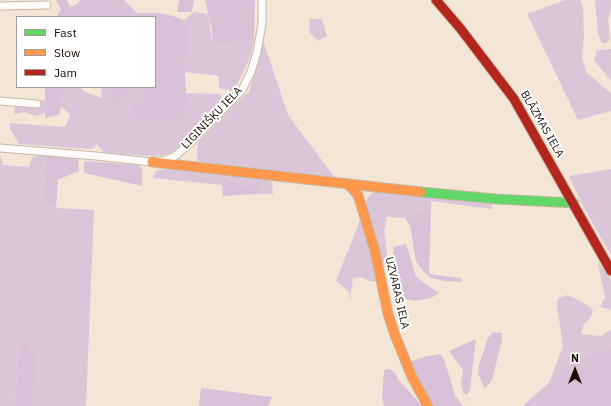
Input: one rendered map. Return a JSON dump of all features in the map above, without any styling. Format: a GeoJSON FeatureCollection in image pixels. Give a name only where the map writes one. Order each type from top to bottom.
{"type":"FeatureCollection","features":[{"type":"Feature","properties":{"kind":"street","name":"LIGINIŠĶU IELA"},"geometry":{"type":"LineString","coordinates":[[0,148],[152,162],[166,160],[175,156],[187,146],[242,90],[251,72],[257,52],[262,24],[262,0]]}},
{"type":"Feature","properties":{"kind":"street","name":"BLĀZMAS IELA"},"geometry":{"type":"LineString","coordinates":[[436,0],[460,28],[514,99],[611,271]]}},
{"type":"Feature","properties":{"kind":"street"},"geometry":{"type":"LineString","coordinates":[[0,6],[47,6]]}},
{"type":"Feature","properties":{"kind":"street"},"geometry":{"type":"LineString","coordinates":[[0,101],[37,104]]}},
{"type":"Feature","properties":{"kind":"street"},"geometry":{"type":"LineString","coordinates":[[152,162],[496,199],[574,203]]}},
{"type":"Feature","properties":{"kind":"street","name":"UZVARAS IELA"},"geometry":{"type":"LineString","coordinates":[[348,184],[358,195],[375,251],[388,314],[394,335],[412,377],[428,406]]}},
{"type":"Feature","properties":{"kind":"shaded area"},"geometry":{"type":"Polygon","coordinates":[[[56,0],[67,0],[70,7],[76,5],[81,0],[124,0],[137,13],[159,13],[184,20],[191,29],[185,72],[187,113],[177,119],[136,120],[131,105],[142,101],[144,94],[141,88],[156,88],[156,16],[57,16],[61,9],[56,0]]]}},
{"type":"Feature","properties":{"kind":"shaded area"},"geometry":{"type":"Polygon","coordinates":[[[179,0],[194,0],[192,12],[177,12],[179,0]]]}},
{"type":"Feature","properties":{"kind":"shaded area"},"geometry":{"type":"Polygon","coordinates":[[[205,0],[255,0],[254,40],[217,45],[212,42],[212,31],[205,0]]]}},
{"type":"Feature","properties":{"kind":"shaded area"},"geometry":{"type":"Polygon","coordinates":[[[565,0],[580,0],[583,8],[584,36],[582,57],[586,72],[611,93],[611,111],[578,120],[527,14],[565,0]]]}},
{"type":"Feature","properties":{"kind":"shaded area"},"geometry":{"type":"Polygon","coordinates":[[[595,0],[611,0],[611,9],[608,20],[610,39],[607,43],[602,43],[598,33],[595,0]]]}},
{"type":"Feature","properties":{"kind":"shaded area"},"geometry":{"type":"Polygon","coordinates":[[[194,12],[208,14],[212,42],[217,45],[254,40],[251,55],[238,83],[232,91],[219,88],[219,76],[185,72],[191,29],[184,20],[194,12]]]}},
{"type":"Feature","properties":{"kind":"shaded area"},"geometry":{"type":"Polygon","coordinates":[[[309,19],[322,19],[327,36],[318,41],[310,33],[309,19]]]}},
{"type":"Feature","properties":{"kind":"shaded area"},"geometry":{"type":"Polygon","coordinates":[[[263,40],[288,115],[336,179],[203,165],[199,161],[197,157],[198,142],[235,104],[249,92],[263,40]]]}},
{"type":"Feature","properties":{"kind":"shaded area"},"geometry":{"type":"Polygon","coordinates":[[[611,49],[611,81],[594,60],[597,50],[611,49]]]}},
{"type":"Feature","properties":{"kind":"shaded area"},"geometry":{"type":"Polygon","coordinates":[[[45,88],[64,88],[64,95],[59,115],[45,118],[45,88]]]}},
{"type":"Feature","properties":{"kind":"shaded area"},"geometry":{"type":"Polygon","coordinates":[[[64,88],[81,88],[83,91],[102,98],[101,88],[112,88],[112,96],[125,95],[141,88],[144,94],[142,101],[187,113],[185,93],[220,94],[223,101],[177,150],[169,154],[154,156],[105,153],[96,144],[94,148],[88,149],[19,144],[10,129],[10,123],[65,127],[70,115],[61,106],[64,88]]]}},
{"type":"Feature","properties":{"kind":"shaded area"},"geometry":{"type":"Polygon","coordinates":[[[112,88],[139,88],[125,95],[119,104],[112,96],[112,88]]]}},
{"type":"Feature","properties":{"kind":"shaded area"},"geometry":{"type":"Polygon","coordinates":[[[16,99],[45,100],[45,113],[36,116],[24,112],[14,114],[16,99]]]}},
{"type":"Feature","properties":{"kind":"shaded area"},"geometry":{"type":"Polygon","coordinates":[[[0,155],[3,165],[29,167],[32,158],[46,155],[43,202],[56,208],[94,210],[86,406],[32,406],[19,338],[15,406],[0,406],[0,155]]]}},
{"type":"Feature","properties":{"kind":"shaded area"},"geometry":{"type":"Polygon","coordinates":[[[46,155],[76,156],[78,160],[79,171],[58,180],[56,208],[43,202],[46,155]]]}},
{"type":"Feature","properties":{"kind":"shaded area"},"geometry":{"type":"Polygon","coordinates":[[[84,161],[138,165],[142,169],[142,186],[84,173],[84,161]]]}},
{"type":"Feature","properties":{"kind":"shaded area"},"geometry":{"type":"Polygon","coordinates":[[[167,169],[270,180],[272,183],[273,194],[259,194],[263,183],[250,186],[240,184],[226,178],[222,185],[153,178],[156,171],[167,169]]]}},
{"type":"Feature","properties":{"kind":"shaded area"},"geometry":{"type":"Polygon","coordinates":[[[611,169],[611,255],[584,208],[569,176],[611,169]]]}},
{"type":"Feature","properties":{"kind":"shaded area"},"geometry":{"type":"Polygon","coordinates":[[[225,178],[250,186],[260,181],[263,183],[259,194],[223,196],[222,185],[225,178]]]}},
{"type":"Feature","properties":{"kind":"shaded area"},"geometry":{"type":"Polygon","coordinates":[[[376,190],[491,201],[492,209],[431,201],[431,209],[407,214],[405,218],[387,217],[384,231],[387,252],[386,266],[382,261],[364,205],[368,197],[376,190]]]}},
{"type":"Feature","properties":{"kind":"shaded area"},"geometry":{"type":"Polygon","coordinates":[[[431,209],[429,274],[461,278],[461,282],[431,278],[424,272],[416,261],[410,226],[405,218],[407,214],[431,209]]]}},
{"type":"Feature","properties":{"kind":"shaded area"},"geometry":{"type":"Polygon","coordinates":[[[362,215],[378,282],[370,281],[361,277],[353,278],[350,301],[349,292],[336,281],[362,215]]]}},
{"type":"Feature","properties":{"kind":"shaded area"},"geometry":{"type":"Polygon","coordinates":[[[406,244],[416,277],[439,293],[431,298],[415,301],[406,299],[403,293],[394,260],[393,247],[406,244]]]}},
{"type":"Feature","properties":{"kind":"shaded area"},"geometry":{"type":"Polygon","coordinates":[[[598,263],[606,271],[611,280],[611,310],[600,307],[605,297],[598,263]]]}},
{"type":"Feature","properties":{"kind":"shaded area"},"geometry":{"type":"Polygon","coordinates":[[[568,295],[586,304],[593,310],[591,317],[584,324],[581,334],[601,336],[611,330],[611,347],[592,353],[549,383],[563,347],[557,305],[558,298],[568,295]]]}},
{"type":"Feature","properties":{"kind":"shaded area"},"geometry":{"type":"Polygon","coordinates":[[[493,332],[502,333],[502,340],[492,380],[485,389],[478,374],[479,365],[488,338],[493,332]]]}},
{"type":"Feature","properties":{"kind":"shaded area"},"geometry":{"type":"Polygon","coordinates":[[[19,337],[35,356],[35,378],[32,406],[15,406],[19,337]]]}},
{"type":"Feature","properties":{"kind":"shaded area"},"geometry":{"type":"Polygon","coordinates":[[[476,339],[470,390],[467,395],[463,392],[461,384],[463,370],[449,351],[476,339]]]}},
{"type":"Feature","properties":{"kind":"shaded area"},"geometry":{"type":"Polygon","coordinates":[[[611,347],[611,406],[523,406],[554,378],[592,353],[611,347]]]}},
{"type":"Feature","properties":{"kind":"shaded area"},"geometry":{"type":"Polygon","coordinates":[[[440,354],[444,359],[455,395],[462,405],[466,406],[433,406],[409,362],[427,356],[440,354]]]}},
{"type":"Feature","properties":{"kind":"shaded area"},"geometry":{"type":"Polygon","coordinates":[[[390,369],[396,374],[397,378],[422,406],[384,406],[382,397],[384,371],[390,369]]]}},
{"type":"Feature","properties":{"kind":"shaded area"},"geometry":{"type":"Polygon","coordinates":[[[201,388],[272,397],[268,406],[199,406],[201,388]]]}},
{"type":"Feature","properties":{"kind":"traffic: fast"},"geometry":{"type":"LineString","coordinates":[[421,192],[496,199],[574,203]]}},
{"type":"Feature","properties":{"kind":"traffic: slow"},"geometry":{"type":"LineString","coordinates":[[152,162],[421,192]]}},
{"type":"Feature","properties":{"kind":"traffic: slow"},"geometry":{"type":"LineString","coordinates":[[348,184],[358,195],[375,251],[388,314],[395,335],[412,377],[428,406]]}},
{"type":"Feature","properties":{"kind":"traffic: jam"},"geometry":{"type":"LineString","coordinates":[[436,0],[460,28],[514,99],[611,271]]}}]}
